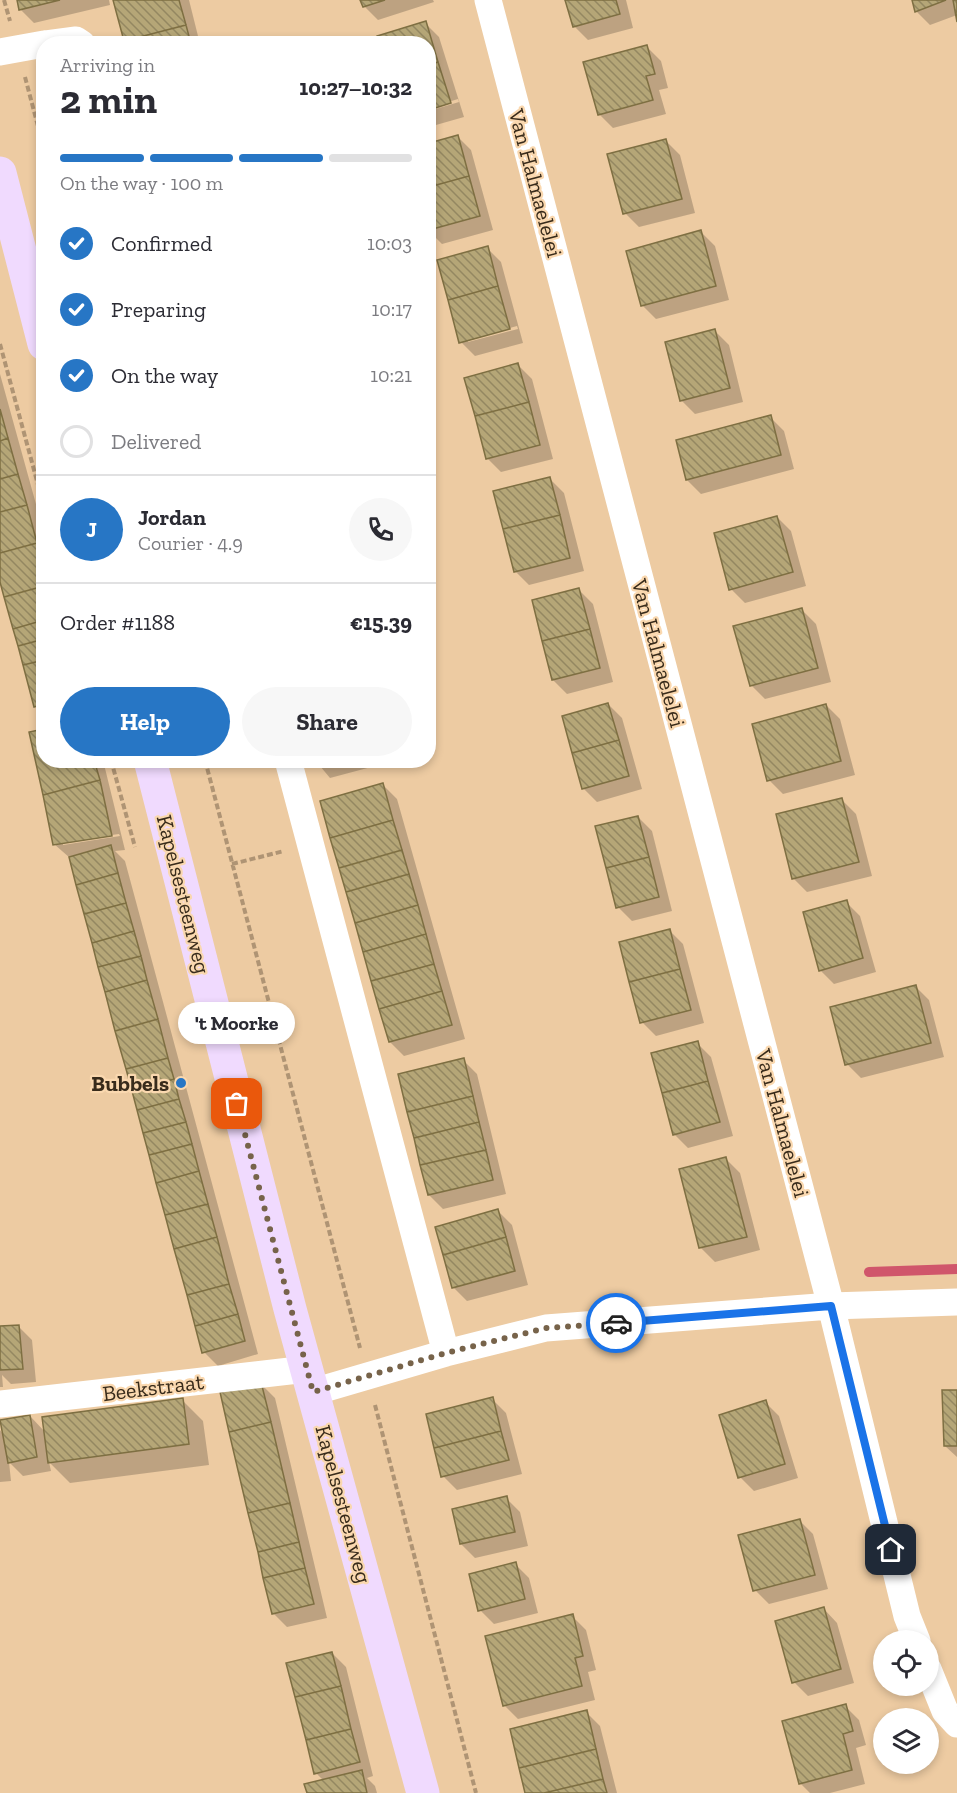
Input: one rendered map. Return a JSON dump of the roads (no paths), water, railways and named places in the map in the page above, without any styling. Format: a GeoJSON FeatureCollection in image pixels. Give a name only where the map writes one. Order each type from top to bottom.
{"type":"FeatureCollection","features":[{"type":"Feature","properties":{"kind":"main road"},"geometry":{"type":"LineString","coordinates":[[0,174],[36,313]]}},
{"type":"Feature","properties":{"kind":"main road","name":"Kapelsesteenweg"},"geometry":{"type":"LineString","coordinates":[[152,768],[310,1380],[423,1793]]}},
{"type":"Feature","properties":{"kind":"street","name":"Van Halmaelelei"},"geometry":{"type":"LineString","coordinates":[[488,0],[831,1306],[907,1616],[913,1630]]}},
{"type":"Feature","properties":{"kind":"street"},"geometry":{"type":"LineString","coordinates":[[0,52],[36,46]]}},
{"type":"Feature","properties":{"kind":"street"},"geometry":{"type":"LineString","coordinates":[[290,768],[446,1353]]}},
{"type":"Feature","properties":{"kind":"street","name":"Beekstraat"},"geometry":{"type":"LineString","coordinates":[[0,1404],[367,1376],[546,1328],[831,1306],[957,1302]]}},
{"type":"Feature","properties":{"kind":"street"},"geometry":{"type":"LineString","coordinates":[[939,1696],[945,1711],[957,1724]]}},
{"type":"Feature","properties":{"kind":"waterway"},"geometry":{"type":"LineString","coordinates":[[869,1272],[957,1269]]}},
{"type":"Feature","properties":{"kind":"place","name":"Bubbels"},"geometry":{"type":"Point","coordinates":[181,1083]}},
{"type":"Feature","properties":{"kind":"place","name":"'t Moorke"},"geometry":{"type":"Point","coordinates":[237,1104]}}]}
